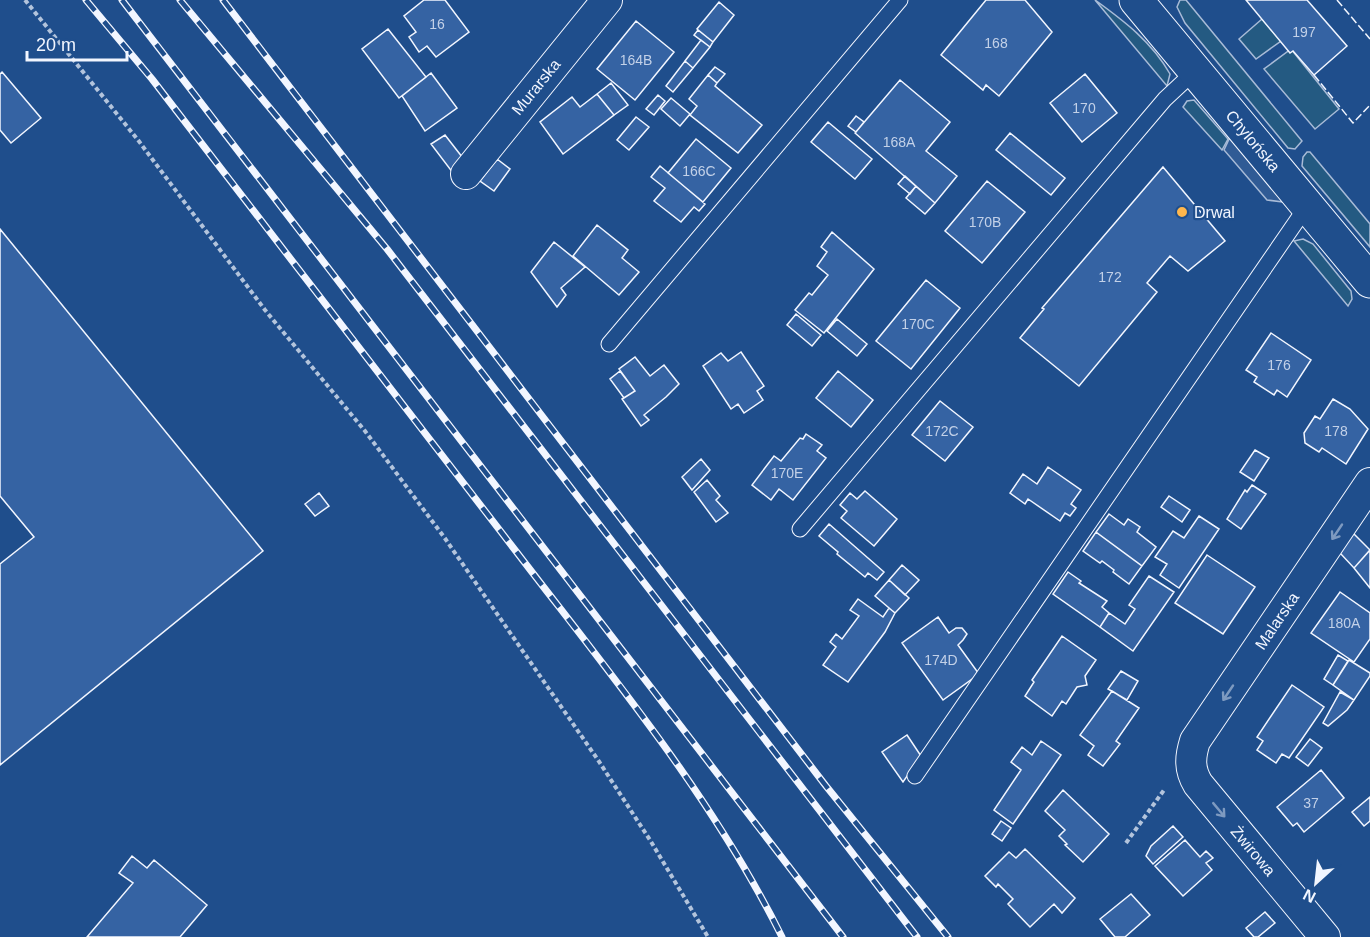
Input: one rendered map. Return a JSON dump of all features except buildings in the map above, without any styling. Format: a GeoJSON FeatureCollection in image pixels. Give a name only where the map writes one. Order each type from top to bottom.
{"type":"FeatureCollection","features":[{"type":"Feature","properties":{"kind":"street","name":"Chylońska"},"geometry":{"type":"LineString","coordinates":[[1136,0],[1370,281]]}},
{"type":"Feature","properties":{"kind":"street","name":"Murarska"},"geometry":{"type":"LineString","coordinates":[[466,174],[598,4]]}},
{"type":"Feature","properties":{"kind":"street","name":"Malarska"},"geometry":{"type":"LineString","coordinates":[[1192,755],[1195,741],[1370,483]]}},
{"type":"Feature","properties":{"kind":"street","name":"Żwirowa"},"geometry":{"type":"LineString","coordinates":[[1192,755],[1192,775],[1198,784],[1325,937]]}},
{"type":"Feature","properties":{"kind":"lane"},"geometry":{"type":"LineString","coordinates":[[609,344],[900,0]]}},
{"type":"Feature","properties":{"kind":"lane"},"geometry":{"type":"LineString","coordinates":[[800,529],[1165,99],[1195,71]]}},
{"type":"Feature","properties":{"kind":"lane"},"geometry":{"type":"LineString","coordinates":[[915,776],[1307,206]]}},
{"type":"Feature","properties":{"kind":"path"},"geometry":{"type":"LineString","coordinates":[[25,0],[138,140],[265,310],[365,431],[444,537],[611,780],[708,937]]}},
{"type":"Feature","properties":{"kind":"path"},"geometry":{"type":"LineString","coordinates":[[1126,843],[1192,755]]}},
{"type":"Feature","properties":{"kind":"shaded area"},"geometry":{"type":"Polygon","coordinates":[[[1095,0],[1127,24],[1155,52],[1170,74],[1167,86],[1095,0]]]}},
{"type":"Feature","properties":{"kind":"shaded area"},"geometry":{"type":"Polygon","coordinates":[[[1180,0],[1186,0],[1302,141],[1295,149],[1288,148],[1185,23],[1177,7],[1180,0]]]}},
{"type":"Feature","properties":{"kind":"shaded area"},"geometry":{"type":"Polygon","coordinates":[[[1262,19],[1281,41],[1256,59],[1239,39],[1262,19]]]}},
{"type":"Feature","properties":{"kind":"shaded area"},"geometry":{"type":"Polygon","coordinates":[[[1291,49],[1339,109],[1315,129],[1264,69],[1291,49]]]}},
{"type":"Feature","properties":{"kind":"shaded area"},"geometry":{"type":"Polygon","coordinates":[[[1194,100],[1228,139],[1222,150],[1183,107],[1187,101],[1194,100]]]}},
{"type":"Feature","properties":{"kind":"shaded area"},"geometry":{"type":"Polygon","coordinates":[[[1230,137],[1283,202],[1267,200],[1224,150],[1230,137]]]}},
{"type":"Feature","properties":{"kind":"shaded area"},"geometry":{"type":"Polygon","coordinates":[[[1310,152],[1370,224],[1370,247],[1302,166],[1303,157],[1310,152]]]}},
{"type":"Feature","properties":{"kind":"shaded area"},"geometry":{"type":"Polygon","coordinates":[[[1303,239],[1313,244],[1351,291],[1352,299],[1348,306],[1294,241],[1303,239]]]}},
{"type":"Feature","properties":{"kind":"railway"},"geometry":{"type":"LineString","coordinates":[[86,0],[152,79],[658,737],[724,834],[782,937]]}},
{"type":"Feature","properties":{"kind":"railway"},"geometry":{"type":"LineString","coordinates":[[122,0],[843,937]]}},
{"type":"Feature","properties":{"kind":"railway"},"geometry":{"type":"LineString","coordinates":[[180,0],[387,249],[917,937]]}},
{"type":"Feature","properties":{"kind":"railway"},"geometry":{"type":"LineString","coordinates":[[223,0],[826,786],[948,937]]}},
{"type":"Feature","properties":{"kind":"fence"},"geometry":{"type":"LineString","coordinates":[[1337,0],[1370,39]]}},
{"type":"Feature","properties":{"kind":"fence"},"geometry":{"type":"LineString","coordinates":[[1314,75],[1353,123],[1370,105]]}},
{"type":"Feature","properties":{"kind":"place","name":"Drwal"},"geometry":{"type":"Point","coordinates":[1182,212]}}]}
